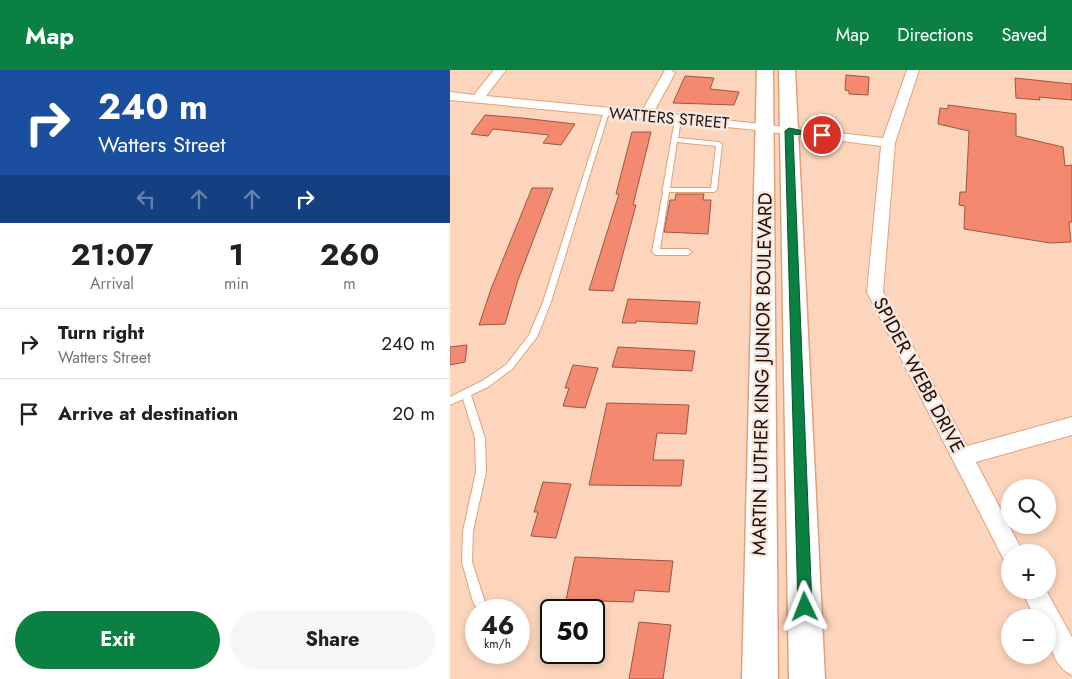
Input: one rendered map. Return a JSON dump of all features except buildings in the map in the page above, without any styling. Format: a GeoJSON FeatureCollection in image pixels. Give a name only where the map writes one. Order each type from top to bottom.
{"type":"FeatureCollection","features":[{"type":"Feature","properties":{"kind":"main road","name":"MARTIN LUTHER KING JUNIOR BOULEVARD"},"geometry":{"type":"LineString","coordinates":[[765,70],[777,129],[807,679]]}},
{"type":"Feature","properties":{"kind":"main road","name":"MARTIN LUTHER KING JUNIOR BOULEVARD"},"geometry":{"type":"LineString","coordinates":[[760,679],[777,129],[787,70]]}},
{"type":"Feature","properties":{"kind":"street"},"geometry":{"type":"LineString","coordinates":[[477,99],[500,70]]}},
{"type":"Feature","properties":{"kind":"street","name":"SPIDER WEBB DRIVE"},"geometry":{"type":"LineString","coordinates":[[913,70],[888,143],[875,292],[1008,544]]}},
{"type":"Feature","properties":{"kind":"street"},"geometry":{"type":"LineString","coordinates":[[646,116],[669,73]]}},
{"type":"Feature","properties":{"kind":"street","name":"WATTERS STREET"},"geometry":{"type":"LineString","coordinates":[[450,96],[678,118],[888,143]]}},
{"type":"Feature","properties":{"kind":"street"},"geometry":{"type":"LineString","coordinates":[[962,456],[1072,426]]}},
{"type":"Feature","properties":{"kind":"street"},"geometry":{"type":"LineString","coordinates":[[1038,599],[1072,662]]}},
{"type":"Feature","properties":{"kind":"lane"},"geometry":{"type":"LineString","coordinates":[[450,401],[485,384],[509,366],[522,352],[536,330],[606,112]]}},
{"type":"Feature","properties":{"kind":"lane"},"geometry":{"type":"LineString","coordinates":[[678,118],[656,252],[688,252]]}},
{"type":"Feature","properties":{"kind":"lane"},"geometry":{"type":"LineString","coordinates":[[665,190],[714,190],[719,144],[674,140]]}},
{"type":"Feature","properties":{"kind":"lane"},"geometry":{"type":"LineString","coordinates":[[466,393],[480,438],[481,472],[468,531],[467,562],[478,599]]}},
{"type":"Feature","properties":{"kind":"route"},"geometry":{"type":"LineString","coordinates":[[805,607],[789,131],[822,135]]}}]}
